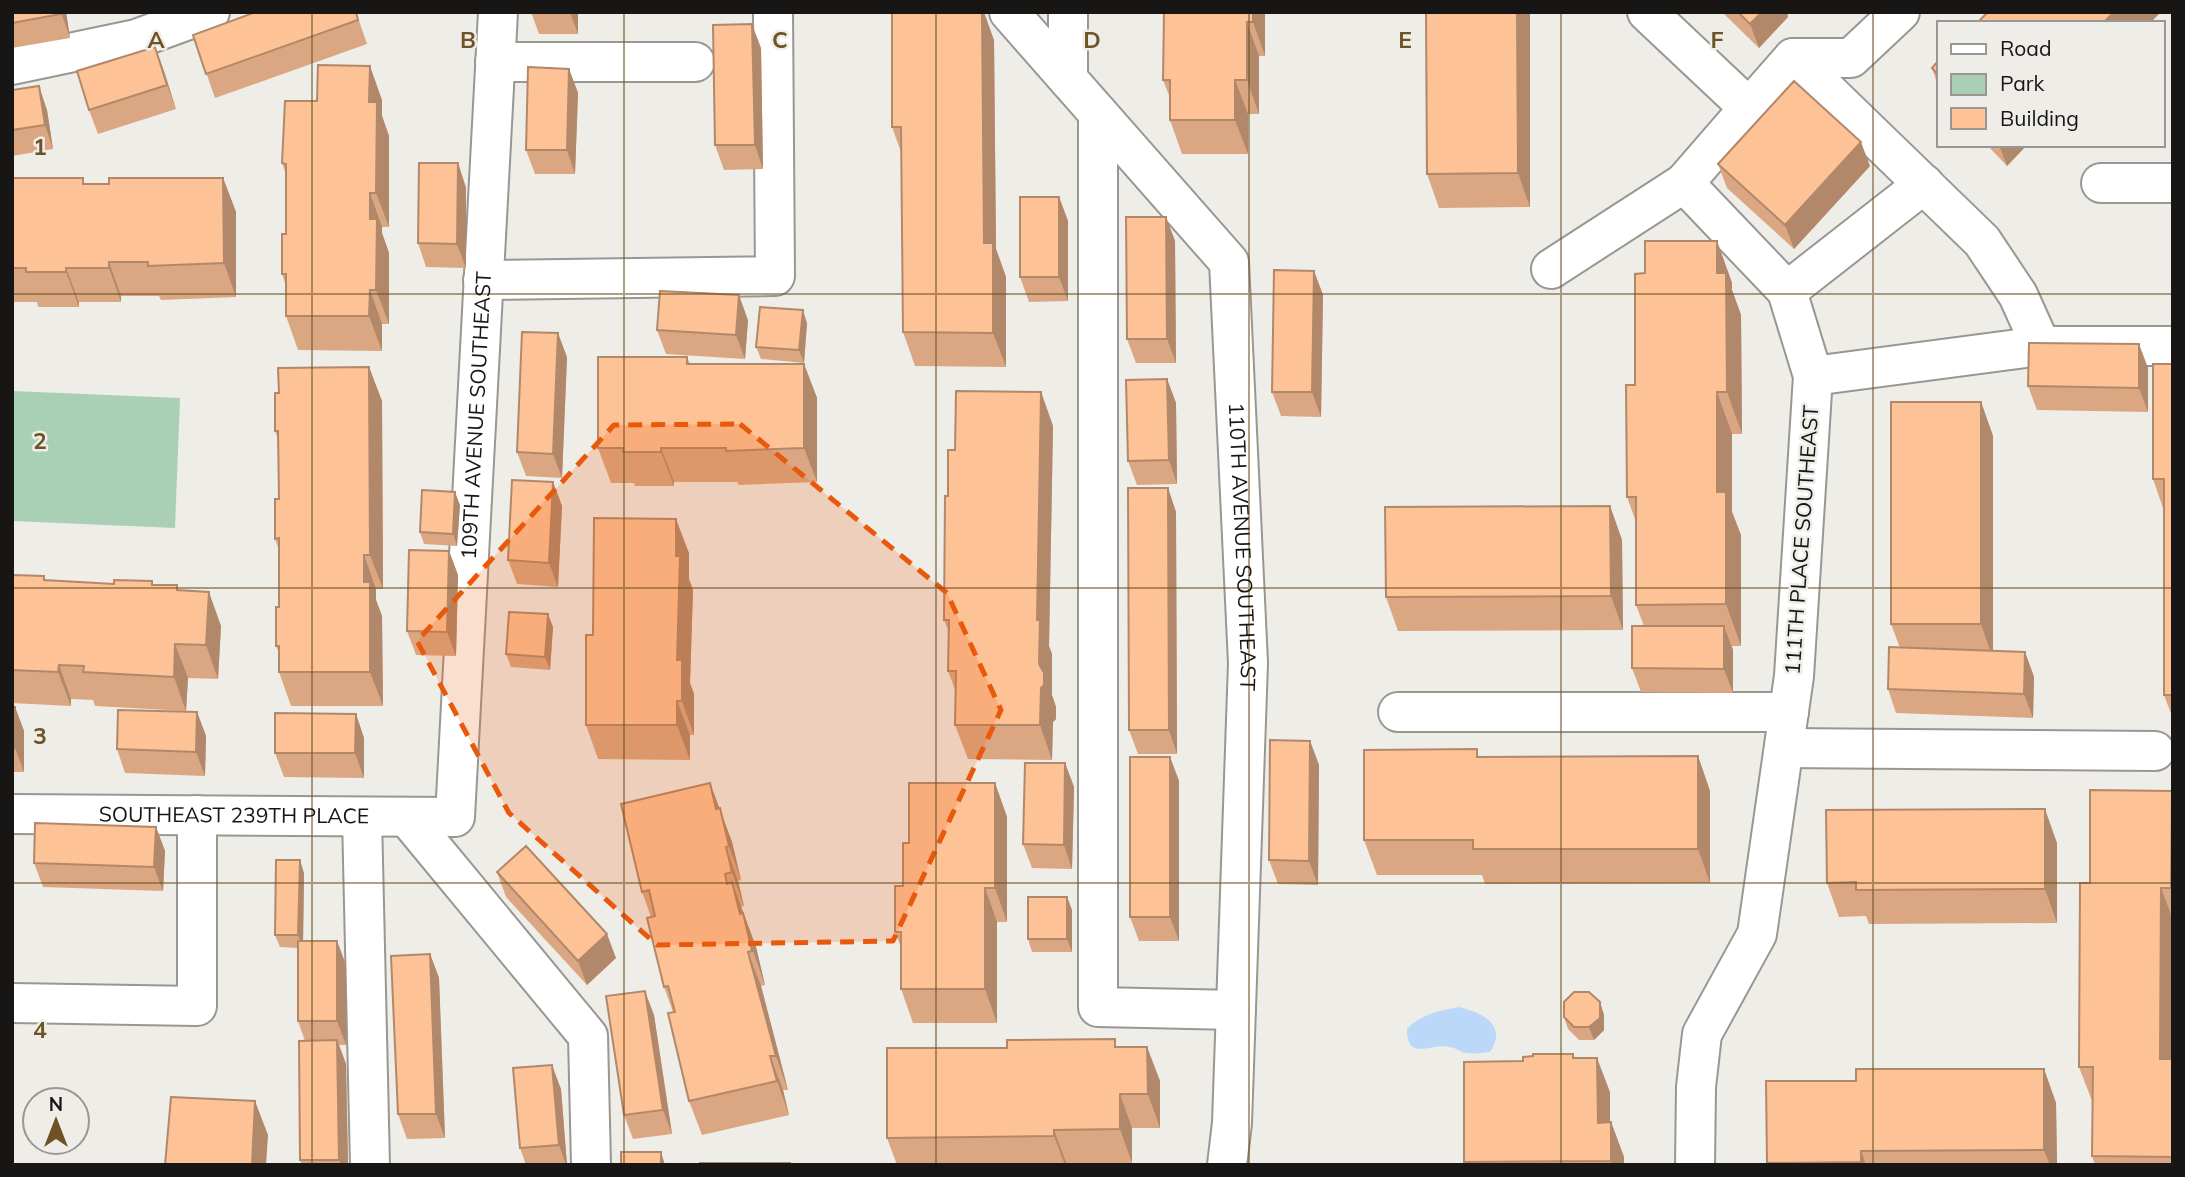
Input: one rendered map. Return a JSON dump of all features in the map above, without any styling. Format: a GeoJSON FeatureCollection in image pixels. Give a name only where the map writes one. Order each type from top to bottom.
{"type":"FeatureCollection","features":[{"type":"Feature","properties":{"kind":"street"},"geometry":{"type":"LineString","coordinates":[[12,65],[136,39],[210,12]]}},
{"type":"Feature","properties":{"kind":"street","name":"109TH AVENUE SOUTHEAST"},"geometry":{"type":"LineString","coordinates":[[455,817],[498,12]]}},
{"type":"Feature","properties":{"kind":"street"},"geometry":{"type":"LineString","coordinates":[[484,280],[775,276],[773,12]]}},
{"type":"Feature","properties":{"kind":"street","name":"110TH AVENUE SOUTHEAST"},"geometry":{"type":"LineString","coordinates":[[1009,12],[1229,262],[1248,663],[1232,1123],[1227,1165]]}},
{"type":"Feature","properties":{"kind":"street"},"geometry":{"type":"LineString","coordinates":[[1068,12],[1068,79]]}},
{"type":"Feature","properties":{"kind":"street"},"geometry":{"type":"LineString","coordinates":[[1647,12],[1749,108]]}},
{"type":"Feature","properties":{"kind":"street"},"geometry":{"type":"LineString","coordinates":[[1551,269],[1684,183],[1793,58],[1851,58],[1900,12]]}},
{"type":"Feature","properties":{"kind":"street"},"geometry":{"type":"LineString","coordinates":[[1793,58],[1982,241],[2018,295],[2041,346]]}},
{"type":"Feature","properties":{"kind":"street"},"geometry":{"type":"LineString","coordinates":[[495,62],[695,62]]}},
{"type":"Feature","properties":{"kind":"street"},"geometry":{"type":"LineString","coordinates":[[1098,113],[1098,1007],[1236,1010]]}},
{"type":"Feature","properties":{"kind":"street","name":"111TH PLACE SOUTHEAST"},"geometry":{"type":"LineString","coordinates":[[1684,183],[1787,291],[1813,376],[1794,677],[1757,934],[1702,1034],[1696,1087],[1695,1165]]}},
{"type":"Feature","properties":{"kind":"street"},"geometry":{"type":"LineString","coordinates":[[2101,183],[2173,183]]}},
{"type":"Feature","properties":{"kind":"street"},"geometry":{"type":"LineString","coordinates":[[1787,291],[1924,184]]}},
{"type":"Feature","properties":{"kind":"street"},"geometry":{"type":"LineString","coordinates":[[1813,376],[2041,346],[2173,346]]}},
{"type":"Feature","properties":{"kind":"street"},"geometry":{"type":"LineString","coordinates":[[1398,712],[2155,751]]}},
{"type":"Feature","properties":{"kind":"street","name":"SOUTHEAST 239TH PLACE"},"geometry":{"type":"LineString","coordinates":[[12,814],[455,817]]}},
{"type":"Feature","properties":{"kind":"street"},"geometry":{"type":"LineString","coordinates":[[12,1003],[197,1006],[197,815]]}},
{"type":"Feature","properties":{"kind":"street"},"geometry":{"type":"LineString","coordinates":[[362,817],[370,1165]]}},
{"type":"Feature","properties":{"kind":"street"},"geometry":{"type":"LineString","coordinates":[[407,817],[588,1036],[592,1165]]}},
{"type":"Feature","properties":{"kind":"highlighted area"},"geometry":{"type":"Polygon","coordinates":[[[740,424],[947,593],[1001,710],[893,941],[657,945],[509,813],[417,641],[614,425],[740,424]]]}},
{"type":"Feature","properties":{"kind":"green space"},"geometry":{"type":"Polygon","coordinates":[[[12,391],[180,398],[175,528],[12,521],[12,391]]]}},
{"type":"Feature","properties":{"kind":"water"},"geometry":{"type":"Polygon","coordinates":[[[1459,1007],[1484,1017],[1494,1027],[1495,1043],[1490,1052],[1469,1053],[1443,1046],[1422,1049],[1411,1045],[1407,1029],[1412,1024],[1431,1014],[1459,1007]]]}},
{"type":"Feature","properties":{"kind":"building"},"geometry":{"type":"Polygon","coordinates":[[[12,12],[61,12],[61,14],[12,23],[12,12]]]}},
{"type":"Feature","properties":{"kind":"building"},"geometry":{"type":"Polygon","coordinates":[[[256,12],[356,12],[358,20],[206,74],[193,35],[256,12]]]}},
{"type":"Feature","properties":{"kind":"building"},"geometry":{"type":"Polygon","coordinates":[[[892,12],[982,12],[984,243],[993,243],[993,333],[903,332],[901,127],[892,127],[892,12]]]}},
{"type":"Feature","properties":{"kind":"building"},"geometry":{"type":"Polygon","coordinates":[[[1164,12],[1253,12],[1253,22],[1247,22],[1247,80],[1235,80],[1235,120],[1170,120],[1170,80],[1163,80],[1164,12]]]}},
{"type":"Feature","properties":{"kind":"building"},"geometry":{"type":"Polygon","coordinates":[[[1426,12],[1517,12],[1518,173],[1427,174],[1426,12]]]}},
{"type":"Feature","properties":{"kind":"building"},"geometry":{"type":"Polygon","coordinates":[[[1738,12],[1762,12],[1750,24],[1738,12]]]}},
{"type":"Feature","properties":{"kind":"building"},"geometry":{"type":"Polygon","coordinates":[[[1988,12],[2114,12],[2105,21],[1979,21],[1988,12]]]}},
{"type":"Feature","properties":{"kind":"building"},"geometry":{"type":"Polygon","coordinates":[[[752,24],[755,145],[715,145],[713,25],[752,24]]]}},
{"type":"Feature","properties":{"kind":"building"},"geometry":{"type":"Polygon","coordinates":[[[155,47],[167,85],[89,110],[77,71],[155,47]]]}},
{"type":"Feature","properties":{"kind":"building"},"geometry":{"type":"Polygon","coordinates":[[[318,65],[370,66],[369,102],[377,102],[376,193],[370,193],[370,219],[377,219],[376,290],[370,290],[369,316],[286,316],[286,274],[282,274],[282,234],[286,234],[286,164],[282,163],[285,101],[317,101],[318,65]]]}},
{"type":"Feature","properties":{"kind":"building"},"geometry":{"type":"Polygon","coordinates":[[[528,67],[569,69],[567,150],[526,150],[528,67]]]}},
{"type":"Feature","properties":{"kind":"building"},"geometry":{"type":"Polygon","coordinates":[[[1794,81],[1861,142],[1785,225],[1718,164],[1794,81]]]}},
{"type":"Feature","properties":{"kind":"building"},"geometry":{"type":"Polygon","coordinates":[[[39,86],[45,125],[12,130],[12,90],[39,86]]]}},
{"type":"Feature","properties":{"kind":"building"},"geometry":{"type":"Polygon","coordinates":[[[419,163],[458,163],[457,244],[418,243],[419,163]]]}},
{"type":"Feature","properties":{"kind":"building"},"geometry":{"type":"Polygon","coordinates":[[[12,178],[83,178],[83,184],[109,184],[109,178],[223,178],[224,263],[148,266],[148,262],[109,262],[109,268],[66,268],[66,272],[26,272],[26,268],[12,268],[12,178]]]}},
{"type":"Feature","properties":{"kind":"building"},"geometry":{"type":"Polygon","coordinates":[[[1020,197],[1059,197],[1059,277],[1020,277],[1020,197]]]}},
{"type":"Feature","properties":{"kind":"building"},"geometry":{"type":"Polygon","coordinates":[[[1126,217],[1166,217],[1167,339],[1127,339],[1126,217]]]}},
{"type":"Feature","properties":{"kind":"building"},"geometry":{"type":"Polygon","coordinates":[[[1645,241],[1717,241],[1717,273],[1726,273],[1727,392],[1717,392],[1717,492],[1726,492],[1726,604],[1636,605],[1636,497],[1627,497],[1626,385],[1635,385],[1635,274],[1645,273],[1645,241]]]}},
{"type":"Feature","properties":{"kind":"building"},"geometry":{"type":"Polygon","coordinates":[[[1274,270],[1314,271],[1312,392],[1272,392],[1274,270]]]}},
{"type":"Feature","properties":{"kind":"building"},"geometry":{"type":"Polygon","coordinates":[[[660,291],[739,295],[736,335],[657,330],[660,291]]]}},
{"type":"Feature","properties":{"kind":"building"},"geometry":{"type":"Polygon","coordinates":[[[760,307],[803,310],[799,350],[756,347],[760,307]]]}},
{"type":"Feature","properties":{"kind":"building"},"geometry":{"type":"Polygon","coordinates":[[[522,332],[558,333],[553,454],[517,452],[522,332]]]}},
{"type":"Feature","properties":{"kind":"building"},"geometry":{"type":"Polygon","coordinates":[[[2029,343],[2139,344],[2139,388],[2028,386],[2029,343]]]}},
{"type":"Feature","properties":{"kind":"building"},"geometry":{"type":"Polygon","coordinates":[[[598,357],[687,357],[687,364],[804,364],[804,448],[726,451],[726,448],[661,448],[661,452],[623,452],[623,448],[598,448],[598,357]]]}},
{"type":"Feature","properties":{"kind":"building"},"geometry":{"type":"Polygon","coordinates":[[[2153,364],[2173,364],[2173,695],[2164,695],[2164,479],[2153,479],[2153,364]]]}},
{"type":"Feature","properties":{"kind":"building"},"geometry":{"type":"Polygon","coordinates":[[[369,367],[370,555],[364,555],[364,582],[370,582],[370,672],[279,672],[276,607],[279,607],[279,538],[275,539],[275,499],[279,499],[278,431],[275,431],[275,393],[279,393],[278,368],[369,367]]]}},
{"type":"Feature","properties":{"kind":"building"},"geometry":{"type":"Polygon","coordinates":[[[1167,379],[1169,460],[1128,461],[1126,380],[1167,379]]]}},
{"type":"Feature","properties":{"kind":"building"},"geometry":{"type":"Polygon","coordinates":[[[956,391],[1041,392],[1037,620],[1040,620],[1039,664],[1044,673],[1044,685],[1041,688],[1040,725],[955,725],[956,671],[948,671],[949,620],[944,620],[945,496],[948,496],[948,450],[955,450],[956,391]]]}},
{"type":"Feature","properties":{"kind":"building"},"geometry":{"type":"Polygon","coordinates":[[[1891,402],[1981,402],[1981,624],[1891,624],[1891,402]]]}},
{"type":"Feature","properties":{"kind":"building"},"geometry":{"type":"Polygon","coordinates":[[[512,480],[553,482],[549,563],[508,560],[512,480]]]}},
{"type":"Feature","properties":{"kind":"building"},"geometry":{"type":"Polygon","coordinates":[[[1128,488],[1168,488],[1169,730],[1129,730],[1128,488]]]}},
{"type":"Feature","properties":{"kind":"building"},"geometry":{"type":"Polygon","coordinates":[[[422,490],[455,492],[453,534],[420,532],[422,490]]]}},
{"type":"Feature","properties":{"kind":"building"},"geometry":{"type":"Polygon","coordinates":[[[1610,506],[1611,596],[1386,597],[1385,507],[1610,506]]]}},
{"type":"Feature","properties":{"kind":"building"},"geometry":{"type":"Polygon","coordinates":[[[594,518],[676,519],[676,556],[680,556],[677,660],[682,660],[682,701],[677,701],[677,725],[586,725],[586,635],[593,635],[594,518]]]}},
{"type":"Feature","properties":{"kind":"building"},"geometry":{"type":"Polygon","coordinates":[[[409,550],[449,551],[447,632],[407,631],[409,550]]]}},
{"type":"Feature","properties":{"kind":"building"},"geometry":{"type":"Polygon","coordinates":[[[12,575],[44,576],[44,580],[114,584],[114,580],[152,581],[152,585],[177,585],[177,590],[209,592],[206,645],[175,644],[174,677],[83,672],[84,666],[59,665],[58,672],[12,670],[12,575]]]}},
{"type":"Feature","properties":{"kind":"building"},"geometry":{"type":"Polygon","coordinates":[[[509,612],[548,614],[545,657],[506,654],[509,612]]]}},
{"type":"Feature","properties":{"kind":"building"},"geometry":{"type":"Polygon","coordinates":[[[1632,626],[1724,626],[1724,669],[1632,668],[1632,626]]]}},
{"type":"Feature","properties":{"kind":"building"},"geometry":{"type":"Polygon","coordinates":[[[1889,647],[2025,652],[2024,694],[1888,689],[1889,647]]]}},
{"type":"Feature","properties":{"kind":"building"},"geometry":{"type":"Polygon","coordinates":[[[12,707],[15,707],[15,748],[12,748],[12,707]]]}},
{"type":"Feature","properties":{"kind":"building"},"geometry":{"type":"Polygon","coordinates":[[[118,710],[197,712],[196,752],[117,749],[118,710]]]}},
{"type":"Feature","properties":{"kind":"building"},"geometry":{"type":"Polygon","coordinates":[[[275,713],[356,714],[355,753],[275,753],[275,713]]]}},
{"type":"Feature","properties":{"kind":"building"},"geometry":{"type":"Polygon","coordinates":[[[1270,740],[1310,741],[1309,861],[1269,860],[1270,740]]]}},
{"type":"Feature","properties":{"kind":"building"},"geometry":{"type":"Polygon","coordinates":[[[1477,749],[1477,757],[1698,756],[1698,849],[1473,849],[1473,840],[1364,840],[1364,750],[1477,749]]]}},
{"type":"Feature","properties":{"kind":"building"},"geometry":{"type":"Polygon","coordinates":[[[1130,757],[1170,757],[1170,917],[1130,917],[1130,757]]]}},
{"type":"Feature","properties":{"kind":"building"},"geometry":{"type":"Polygon","coordinates":[[[1025,763],[1065,763],[1064,845],[1023,844],[1025,763]]]}},
{"type":"Feature","properties":{"kind":"building"},"geometry":{"type":"Polygon","coordinates":[[[710,783],[716,809],[720,808],[729,846],[726,847],[732,872],[725,874],[727,884],[732,882],[740,914],[743,913],[752,951],[748,952],[776,1056],[770,1056],[777,1081],[689,1101],[668,1013],[675,1012],[668,986],[664,987],[647,918],[655,916],[649,890],[642,892],[621,804],[710,783]]]}},
{"type":"Feature","properties":{"kind":"building"},"geometry":{"type":"Polygon","coordinates":[[[909,783],[995,783],[995,888],[985,888],[985,989],[901,989],[901,932],[895,932],[895,886],[903,886],[903,843],[909,843],[909,783]]]}},
{"type":"Feature","properties":{"kind":"building"},"geometry":{"type":"Polygon","coordinates":[[[2090,790],[2172,791],[2171,888],[2161,888],[2160,1059],[2173,1059],[2173,1157],[2092,1156],[2093,1067],[2079,1067],[2080,883],[2090,883],[2090,790]]]}},
{"type":"Feature","properties":{"kind":"building"},"geometry":{"type":"Polygon","coordinates":[[[2045,809],[2045,889],[1856,890],[1856,882],[1827,883],[1826,810],[2045,809]]]}},
{"type":"Feature","properties":{"kind":"building"},"geometry":{"type":"Polygon","coordinates":[[[35,823],[156,827],[154,867],[34,863],[35,823]]]}},
{"type":"Feature","properties":{"kind":"building"},"geometry":{"type":"Polygon","coordinates":[[[526,846],[607,934],[578,961],[497,872],[526,846]]]}},
{"type":"Feature","properties":{"kind":"building"},"geometry":{"type":"Polygon","coordinates":[[[276,860],[300,860],[298,935],[275,935],[276,860]]]}},
{"type":"Feature","properties":{"kind":"building"},"geometry":{"type":"Polygon","coordinates":[[[1028,897],[1067,897],[1067,939],[1028,939],[1028,897]]]}},
{"type":"Feature","properties":{"kind":"building"},"geometry":{"type":"Polygon","coordinates":[[[298,941],[337,941],[337,1021],[298,1021],[298,941]]]}},
{"type":"Feature","properties":{"kind":"building"},"geometry":{"type":"Polygon","coordinates":[[[430,954],[436,1114],[398,1114],[391,956],[430,954]]]}},
{"type":"Feature","properties":{"kind":"building"},"geometry":{"type":"Polygon","coordinates":[[[645,991],[663,1110],[624,1115],[606,996],[645,991]]]}},
{"type":"Feature","properties":{"kind":"building"},"geometry":{"type":"Polygon","coordinates":[[[1574,992],[1589,992],[1600,1002],[1600,1018],[1589,1027],[1574,1027],[1564,1017],[1564,1002],[1574,992]]]}},
{"type":"Feature","properties":{"kind":"building"},"geometry":{"type":"Polygon","coordinates":[[[1115,1039],[1115,1047],[1147,1047],[1148,1094],[1120,1094],[1120,1129],[1054,1130],[1054,1136],[887,1138],[887,1048],[1007,1048],[1007,1040],[1115,1039]]]}},
{"type":"Feature","properties":{"kind":"building"},"geometry":{"type":"Polygon","coordinates":[[[337,1040],[339,1160],[300,1160],[299,1041],[337,1040]]]}},
{"type":"Feature","properties":{"kind":"building"},"geometry":{"type":"Polygon","coordinates":[[[1533,1054],[1573,1054],[1573,1058],[1597,1058],[1598,1123],[1611,1122],[1611,1161],[1464,1162],[1464,1062],[1523,1061],[1523,1057],[1533,1054]]]}},
{"type":"Feature","properties":{"kind":"building"},"geometry":{"type":"Polygon","coordinates":[[[552,1065],[559,1145],[520,1148],[513,1068],[552,1065]]]}},
{"type":"Feature","properties":{"kind":"building"},"geometry":{"type":"Polygon","coordinates":[[[1856,1069],[2044,1069],[2044,1150],[1861,1151],[1861,1162],[1767,1163],[1766,1081],[1856,1081],[1856,1069]]]}},
{"type":"Feature","properties":{"kind":"building"},"geometry":{"type":"Polygon","coordinates":[[[171,1097],[255,1101],[252,1165],[165,1165],[171,1097]]]}},
{"type":"Feature","properties":{"kind":"building"},"geometry":{"type":"Polygon","coordinates":[[[621,1152],[661,1152],[661,1165],[621,1165],[621,1152]]]}},
{"type":"Feature","properties":{"kind":"building"},"geometry":{"type":"Polygon","coordinates":[[[790,1163],[790,1165],[700,1165],[790,1163]]]}}]}
